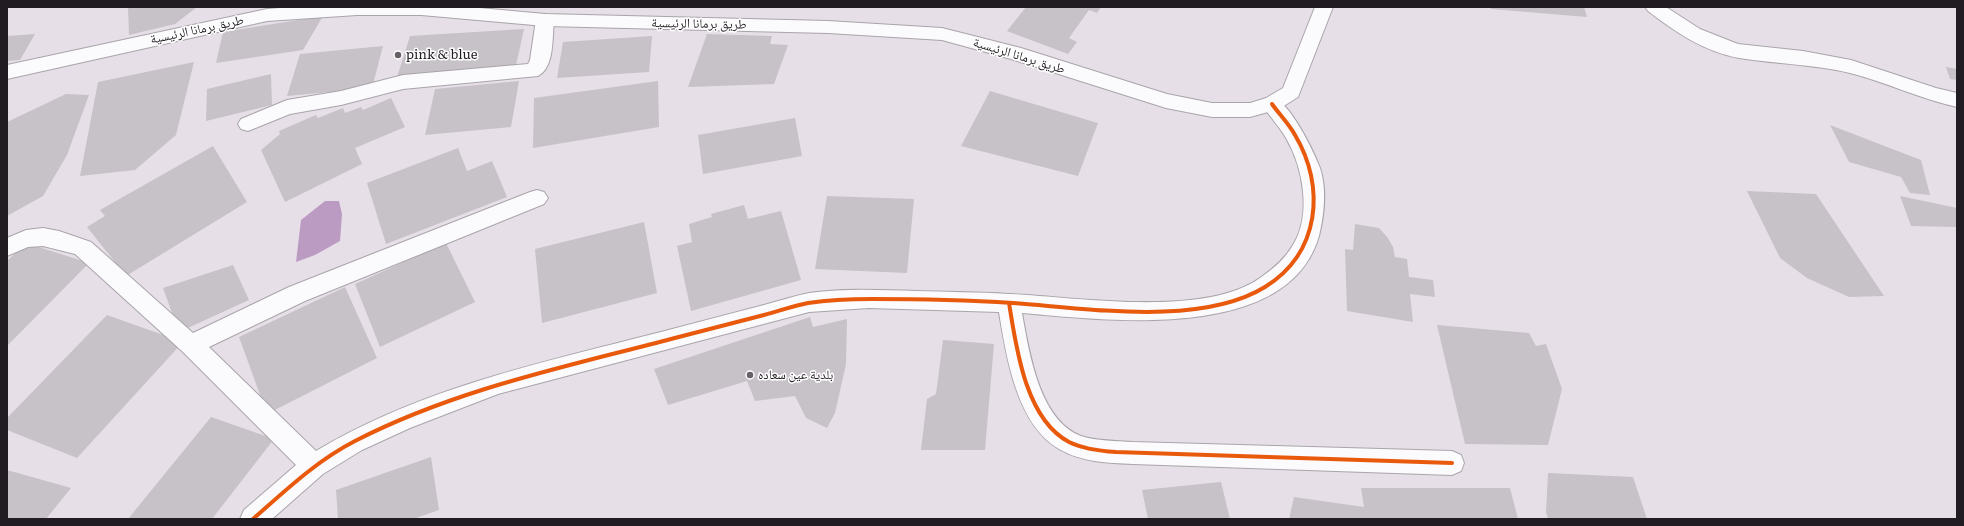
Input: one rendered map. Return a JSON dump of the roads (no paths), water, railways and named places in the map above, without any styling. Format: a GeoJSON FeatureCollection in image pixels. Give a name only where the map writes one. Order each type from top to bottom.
{"type":"FeatureCollection","features":[{"type":"Feature","properties":{"kind":"street","name":"طريق برمانا الرئيسية"},"geometry":{"type":"LineString","coordinates":[[7,72],[267,15],[357,9],[421,9],[544,20],[828,27],[942,34],[1014,53],[1166,101],[1212,110],[1250,110],[1272,104],[1291,92],[1324,7]]}},
{"type":"Feature","properties":{"kind":"street"},"geometry":{"type":"LineString","coordinates":[[1654,7],[1678,26],[1705,41],[1723,48],[1828,62],[1866,71],[1913,89],[1957,100]]}},
{"type":"Feature","properties":{"kind":"street"},"geometry":{"type":"LineString","coordinates":[[248,124],[286,108],[341,98],[403,82],[537,68],[540,60],[544,20]]}},
{"type":"Feature","properties":{"kind":"street"},"geometry":{"type":"LineString","coordinates":[[253,519],[314,466],[353,442],[401,420],[497,384],[809,303],[869,299],[1009,303],[1130,312],[1168,311],[1212,306],[1240,298],[1265,287],[1288,269],[1305,246],[1312,222],[1314,206],[1310,169],[1295,135],[1272,104]]}},
{"type":"Feature","properties":{"kind":"street"},"geometry":{"type":"LineString","coordinates":[[191,345],[298,294],[537,198]]}},
{"type":"Feature","properties":{"kind":"street"},"geometry":{"type":"LineString","coordinates":[[7,247],[26,240],[43,237],[59,240],[83,248],[191,345],[314,466]]}},
{"type":"Feature","properties":{"kind":"street"},"geometry":{"type":"LineString","coordinates":[[1009,303],[1020,363],[1038,410],[1057,435],[1076,445],[1095,450],[1133,453],[1452,463]]}},
{"type":"Feature","properties":{"kind":"place","name":"pink & blue"},"geometry":{"type":"Point","coordinates":[398,55]}},
{"type":"Feature","properties":{"kind":"place","name":"بلدية عين سعاده"},"geometry":{"type":"Point","coordinates":[750,375]}}]}
